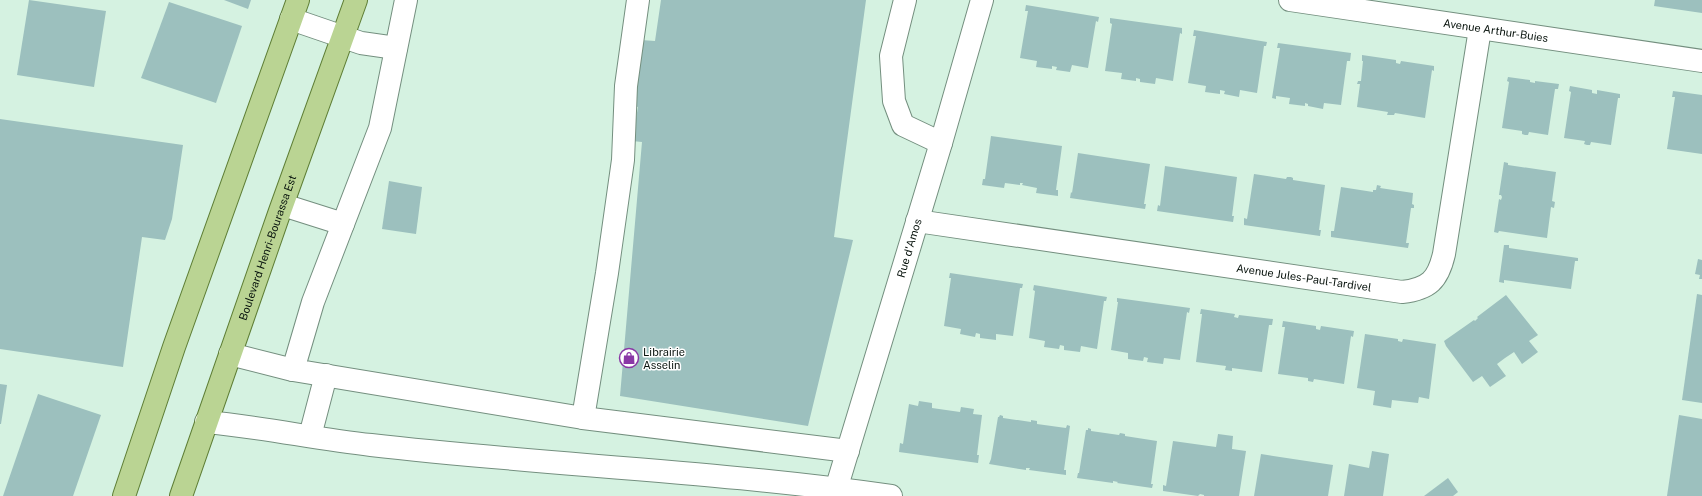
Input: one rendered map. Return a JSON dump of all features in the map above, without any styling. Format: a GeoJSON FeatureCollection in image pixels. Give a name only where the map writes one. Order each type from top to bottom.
{"type":"FeatureCollection","features":[{"type":"Feature","properties":{"kind":"main road","name":"Boulevard Henri-Bourassa Est"},"geometry":{"type":"LineString","coordinates":[[181,496],[283,205],[344,38],[356,0]]}},
{"type":"Feature","properties":{"kind":"main road"},"geometry":{"type":"LineString","coordinates":[[124,496],[180,332],[295,9]]}},
{"type":"Feature","properties":{"kind":"street"},"geometry":{"type":"LineString","coordinates":[[293,370],[314,302],[380,128],[406,0]]}},
{"type":"Feature","properties":{"kind":"street"},"geometry":{"type":"LineString","coordinates":[[583,418],[617,209],[623,160],[626,86],[638,0]]}},
{"type":"Feature","properties":{"kind":"street"},"geometry":{"type":"LineString","coordinates":[[905,0],[891,56],[894,101],[903,125],[941,143]]}},
{"type":"Feature","properties":{"kind":"street","name":"Rue d'Amos"},"geometry":{"type":"LineString","coordinates":[[836,492],[941,143],[982,0]]}},
{"type":"Feature","properties":{"kind":"street","name":"Avenue Arthur-Buies"},"geometry":{"type":"LineString","coordinates":[[1290,0],[1702,62]]}},
{"type":"Feature","properties":{"kind":"street"},"geometry":{"type":"LineString","coordinates":[[295,9],[344,38],[361,43],[396,48]]}},
{"type":"Feature","properties":{"kind":"street","name":"Avenue Jules-Paul-Tardivel"},"geometry":{"type":"LineString","coordinates":[[917,221],[1402,292],[1418,290],[1431,282],[1441,268],[1480,29]]}},
{"type":"Feature","properties":{"kind":"street"},"geometry":{"type":"LineString","coordinates":[[283,205],[343,224]]}},
{"type":"Feature","properties":{"kind":"street"},"geometry":{"type":"LineString","coordinates":[[230,354],[293,370],[326,376],[583,418],[848,451]]}},
{"type":"Feature","properties":{"kind":"street"},"geometry":{"type":"LineString","coordinates":[[310,436],[326,376]]}},
{"type":"Feature","properties":{"kind":"street"},"geometry":{"type":"LineString","coordinates":[[206,422],[233,424],[377,446],[836,492],[891,496]]}},
{"type":"Feature","properties":{"kind":"building"},"geometry":{"type":"Polygon","coordinates":[[[29,0],[106,11],[94,87],[17,75],[29,0]]]}},
{"type":"Feature","properties":{"kind":"building"},"geometry":{"type":"Polygon","coordinates":[[[224,0],[251,0],[248,9],[224,0]]]}},
{"type":"Feature","properties":{"kind":"building"},"geometry":{"type":"Polygon","coordinates":[[[661,0],[866,0],[834,237],[853,240],[808,426],[620,396],[642,142],[632,141],[638,107],[630,105],[641,40],[655,41],[661,0]]]}},
{"type":"Feature","properties":{"kind":"building"},"geometry":{"type":"Polygon","coordinates":[[[1655,0],[1702,0],[1702,13],[1654,6],[1655,0]]]}},
{"type":"Feature","properties":{"kind":"building"},"geometry":{"type":"Polygon","coordinates":[[[169,2],[242,26],[216,103],[141,78],[169,2]]]}},
{"type":"Feature","properties":{"kind":"building"},"geometry":{"type":"Polygon","coordinates":[[[1026,5],[1099,17],[1098,22],[1096,21],[1088,68],[1072,65],[1070,72],[1056,70],[1057,67],[1052,66],[1052,69],[1036,67],[1037,61],[1020,58],[1028,11],[1025,11],[1026,5]]]}},
{"type":"Feature","properties":{"kind":"building"},"geometry":{"type":"Polygon","coordinates":[[[1110,18],[1182,28],[1173,81],[1156,78],[1155,84],[1140,82],[1140,79],[1136,78],[1136,81],[1121,79],[1122,73],[1105,71],[1112,24],[1110,23],[1110,18]]]}},
{"type":"Feature","properties":{"kind":"building"},"geometry":{"type":"Polygon","coordinates":[[[1194,30],[1267,42],[1266,46],[1264,46],[1257,93],[1240,90],[1239,97],[1224,94],[1225,91],[1220,90],[1220,94],[1205,92],[1206,86],[1188,83],[1196,36],[1193,36],[1194,30]]]}},
{"type":"Feature","properties":{"kind":"building"},"geometry":{"type":"Polygon","coordinates":[[[1278,43],[1351,53],[1350,61],[1347,61],[1341,105],[1324,103],[1323,109],[1308,106],[1308,104],[1305,103],[1305,106],[1289,104],[1290,98],[1276,96],[1276,99],[1272,98],[1280,48],[1277,48],[1278,43]]]}},
{"type":"Feature","properties":{"kind":"building"},"geometry":{"type":"Polygon","coordinates":[[[1362,55],[1396,60],[1396,63],[1400,64],[1401,61],[1434,66],[1434,71],[1432,70],[1425,118],[1395,113],[1394,115],[1387,115],[1388,112],[1357,107],[1360,84],[1357,84],[1358,81],[1361,81],[1363,61],[1362,55]]]}},
{"type":"Feature","properties":{"kind":"building"},"geometry":{"type":"Polygon","coordinates":[[[1508,77],[1530,80],[1530,82],[1535,83],[1535,81],[1559,84],[1558,89],[1555,89],[1548,135],[1529,132],[1528,135],[1525,135],[1522,134],[1522,131],[1502,128],[1509,82],[1507,81],[1508,77]]]}},
{"type":"Feature","properties":{"kind":"building"},"geometry":{"type":"Polygon","coordinates":[[[1570,86],[1592,90],[1592,93],[1597,94],[1597,90],[1620,94],[1620,98],[1618,98],[1611,145],[1591,142],[1590,145],[1587,145],[1584,144],[1585,141],[1564,138],[1571,92],[1569,91],[1570,86]]]}},
{"type":"Feature","properties":{"kind":"building"},"geometry":{"type":"Polygon","coordinates":[[[1673,91],[1702,95],[1702,154],[1667,149],[1675,97],[1672,97],[1673,91]]]}},
{"type":"Feature","properties":{"kind":"building"},"geometry":{"type":"Polygon","coordinates":[[[0,119],[183,145],[172,219],[165,240],[142,237],[123,367],[0,349],[0,119]]]}},
{"type":"Feature","properties":{"kind":"building"},"geometry":{"type":"Polygon","coordinates":[[[991,136],[1062,146],[1056,190],[1058,190],[1058,196],[1036,193],[1037,188],[1022,185],[1023,183],[1020,183],[1020,185],[1005,183],[1004,188],[982,185],[983,179],[985,179],[991,136]]]}},
{"type":"Feature","properties":{"kind":"building"},"geometry":{"type":"Polygon","coordinates":[[[1078,153],[1150,164],[1144,204],[1146,204],[1145,209],[1070,198],[1078,153]]]}},
{"type":"Feature","properties":{"kind":"building"},"geometry":{"type":"Polygon","coordinates":[[[1504,162],[1508,163],[1508,165],[1556,172],[1552,201],[1555,202],[1554,208],[1551,207],[1547,238],[1499,231],[1498,233],[1494,232],[1499,199],[1501,200],[1502,197],[1499,195],[1504,162]]]}},
{"type":"Feature","properties":{"kind":"building"},"geometry":{"type":"Polygon","coordinates":[[[1165,166],[1237,177],[1232,216],[1234,216],[1233,222],[1157,211],[1158,205],[1160,206],[1165,166]]]}},
{"type":"Feature","properties":{"kind":"building"},"geometry":{"type":"Polygon","coordinates":[[[1254,174],[1286,179],[1287,177],[1291,177],[1293,180],[1325,185],[1319,230],[1321,230],[1320,236],[1244,225],[1244,218],[1247,219],[1254,174]]]}},
{"type":"Feature","properties":{"kind":"building"},"geometry":{"type":"Polygon","coordinates":[[[389,181],[422,187],[416,234],[382,229],[389,181]]]}},
{"type":"Feature","properties":{"kind":"building"},"geometry":{"type":"Polygon","coordinates":[[[1377,185],[1381,186],[1380,188],[1413,193],[1412,204],[1414,205],[1414,208],[1411,208],[1406,243],[1409,243],[1408,248],[1331,237],[1331,231],[1334,231],[1341,187],[1373,192],[1373,190],[1376,190],[1377,185]]]}},
{"type":"Feature","properties":{"kind":"building"},"geometry":{"type":"Polygon","coordinates":[[[1504,245],[1509,245],[1509,248],[1578,258],[1578,261],[1575,261],[1571,289],[1504,280],[1504,283],[1499,282],[1504,245]]]}},
{"type":"Feature","properties":{"kind":"building"},"geometry":{"type":"Polygon","coordinates":[[[1698,259],[1702,260],[1702,279],[1699,279],[1700,275],[1695,274],[1698,259]]]}},
{"type":"Feature","properties":{"kind":"building"},"geometry":{"type":"Polygon","coordinates":[[[950,273],[1023,284],[1022,288],[1020,288],[1013,336],[996,334],[996,340],[980,338],[980,334],[976,333],[975,337],[960,334],[961,329],[944,326],[951,278],[949,278],[950,273]]]}},
{"type":"Feature","properties":{"kind":"building"},"geometry":{"type":"Polygon","coordinates":[[[1034,285],[1107,297],[1106,301],[1104,301],[1097,349],[1081,346],[1080,352],[1064,350],[1064,346],[1060,345],[1059,349],[1044,347],[1045,341],[1029,338],[1035,291],[1033,290],[1034,285]]]}},
{"type":"Feature","properties":{"kind":"building"},"geometry":{"type":"Polygon","coordinates":[[[1697,294],[1702,295],[1702,403],[1682,400],[1697,294]]]}},
{"type":"Feature","properties":{"kind":"building"},"geometry":{"type":"Polygon","coordinates":[[[1506,295],[1538,335],[1529,341],[1538,352],[1522,364],[1514,352],[1505,358],[1497,364],[1506,376],[1490,387],[1482,376],[1473,382],[1446,346],[1444,341],[1474,320],[1475,321],[1478,318],[1477,317],[1506,295]]]}},
{"type":"Feature","properties":{"kind":"building"},"geometry":{"type":"Polygon","coordinates":[[[1117,298],[1190,308],[1189,313],[1187,312],[1180,360],[1164,358],[1163,364],[1147,362],[1148,358],[1144,357],[1143,361],[1128,359],[1128,353],[1111,350],[1118,302],[1117,298]]]}},
{"type":"Feature","properties":{"kind":"building"},"geometry":{"type":"Polygon","coordinates":[[[1201,309],[1235,314],[1234,317],[1238,318],[1239,315],[1273,319],[1272,325],[1269,325],[1262,372],[1232,368],[1232,371],[1225,370],[1226,366],[1196,362],[1202,314],[1200,314],[1201,309]]]}},
{"type":"Feature","properties":{"kind":"building"},"geometry":{"type":"Polygon","coordinates":[[[1283,321],[1316,326],[1316,329],[1320,330],[1321,326],[1354,331],[1353,337],[1351,336],[1344,384],[1314,379],[1313,382],[1308,381],[1308,378],[1278,374],[1285,327],[1282,327],[1283,321]]]}},
{"type":"Feature","properties":{"kind":"building"},"geometry":{"type":"Polygon","coordinates":[[[1365,334],[1398,339],[1398,341],[1402,342],[1403,339],[1436,344],[1429,399],[1419,397],[1418,403],[1392,400],[1391,408],[1373,405],[1375,391],[1357,388],[1365,334]]]}},
{"type":"Feature","properties":{"kind":"building"},"geometry":{"type":"Polygon","coordinates":[[[0,384],[7,385],[1,424],[0,424],[0,384]]]}},
{"type":"Feature","properties":{"kind":"building"},"geometry":{"type":"Polygon","coordinates":[[[38,394],[101,415],[73,496],[3,496],[38,394]]]}},
{"type":"Feature","properties":{"kind":"building"},"geometry":{"type":"Polygon","coordinates":[[[919,401],[932,403],[932,408],[960,412],[961,407],[974,409],[973,414],[982,415],[977,455],[979,455],[978,463],[899,452],[900,443],[903,444],[909,404],[918,406],[919,401]]]}},
{"type":"Feature","properties":{"kind":"building"},"geometry":{"type":"Polygon","coordinates":[[[1000,415],[1003,416],[1003,418],[1031,422],[1031,420],[1037,421],[1037,424],[1066,428],[1067,425],[1070,426],[1064,470],[1066,470],[1066,475],[1029,470],[1030,468],[1026,468],[1026,470],[989,464],[998,417],[1000,415]]]}},
{"type":"Feature","properties":{"kind":"building"},"geometry":{"type":"Polygon","coordinates":[[[1679,415],[1702,419],[1702,496],[1667,496],[1679,415]]]}},
{"type":"Feature","properties":{"kind":"building"},"geometry":{"type":"Polygon","coordinates":[[[1088,428],[1091,429],[1091,431],[1119,435],[1120,433],[1125,434],[1125,436],[1157,441],[1151,484],[1153,484],[1152,488],[1117,483],[1118,482],[1113,481],[1113,483],[1077,478],[1086,430],[1088,430],[1088,428]]]}},
{"type":"Feature","properties":{"kind":"building"},"geometry":{"type":"Polygon","coordinates":[[[1218,434],[1233,436],[1232,449],[1246,451],[1239,496],[1204,496],[1200,494],[1198,496],[1163,491],[1163,485],[1166,486],[1173,441],[1216,447],[1218,434]]]}},
{"type":"Feature","properties":{"kind":"building"},"geometry":{"type":"Polygon","coordinates":[[[1372,451],[1389,454],[1383,496],[1344,496],[1349,464],[1369,468],[1372,451]]]}},
{"type":"Feature","properties":{"kind":"building"},"geometry":{"type":"Polygon","coordinates":[[[1261,454],[1333,465],[1328,496],[1254,496],[1261,454]]]}},
{"type":"Feature","properties":{"kind":"building"},"geometry":{"type":"Polygon","coordinates":[[[1448,478],[1458,492],[1453,496],[1424,496],[1448,478]]]}},
{"type":"Feature","properties":{"kind":"place","name":"Librairie Asselin"},"geometry":{"type":"Point","coordinates":[629,358]}}]}
